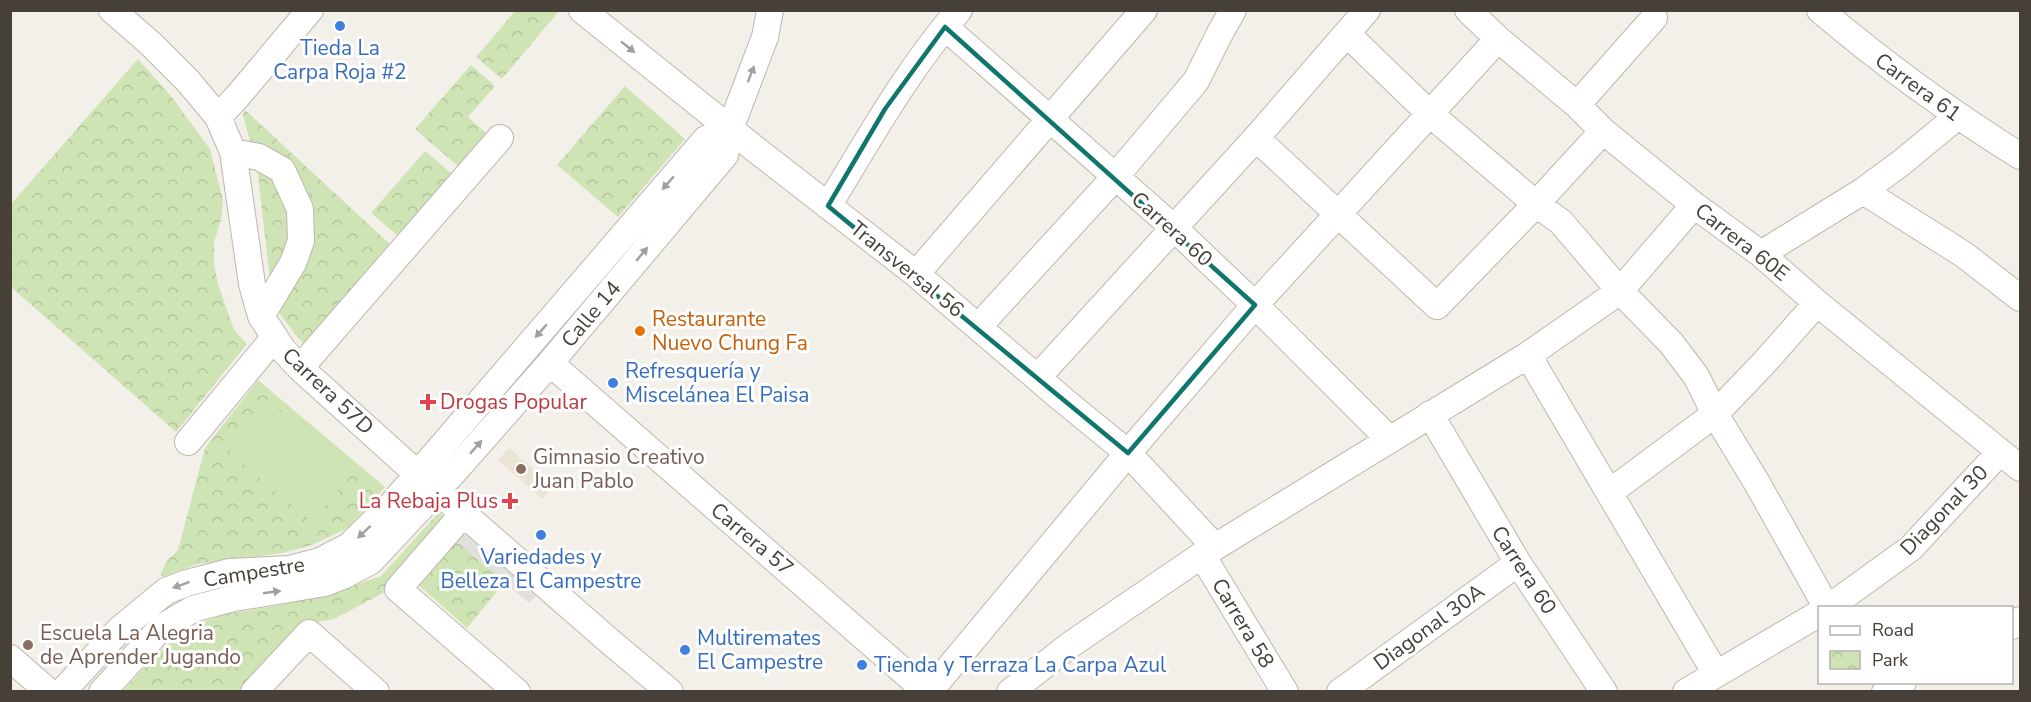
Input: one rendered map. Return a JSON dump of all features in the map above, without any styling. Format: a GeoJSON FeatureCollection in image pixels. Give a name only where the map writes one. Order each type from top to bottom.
{"type":"FeatureCollection","features":[{"type":"Feature","properties":{"kind":"street","name":"Carrera 57D"},"geometry":{"type":"LineString","coordinates":[[112,10],[188,81],[218,117],[233,152],[252,284],[261,316],[274,338],[300,368],[418,474],[670,692]]}},
{"type":"Feature","properties":{"kind":"street"},"geometry":{"type":"LineString","coordinates":[[218,117],[237,98],[310,10]]}},
{"type":"Feature","properties":{"kind":"street","name":"Transversal 56"},"geometry":{"type":"LineString","coordinates":[[582,10],[916,274],[1128,453],[1208,551]]}},
{"type":"Feature","properties":{"kind":"street","name":"Calle 14"},"geometry":{"type":"LineString","coordinates":[[437,490],[550,363],[725,155],[730,129],[765,37],[770,10]]}},
{"type":"Feature","properties":{"kind":"street"},"geometry":{"type":"LineString","coordinates":[[916,274],[1144,10]]}},
{"type":"Feature","properties":{"kind":"street"},"geometry":{"type":"LineString","coordinates":[[978,327],[1115,177],[1196,81],[1233,10]]}},
{"type":"Feature","properties":{"kind":"street"},"geometry":{"type":"LineString","coordinates":[[1037,378],[1256,138],[1367,10]]}},
{"type":"Feature","properties":{"kind":"street","name":"Carrera 60E"},"geometry":{"type":"LineString","coordinates":[[1468,10],[1498,39],[1577,105],[1603,132],[1694,205],[1761,254],[1817,303],[2020,468]]}},
{"type":"Feature","properties":{"kind":"street","name":"Carrera 61"},"geometry":{"type":"LineString","coordinates":[[1820,10],[1876,57],[1958,116],[2020,156]]}},
{"type":"Feature","properties":{"kind":"street"},"geometry":{"type":"LineString","coordinates":[[1577,105],[1654,18]]}},
{"type":"Feature","properties":{"kind":"street"},"geometry":{"type":"LineString","coordinates":[[828,206],[885,110],[913,68],[952,19]]}},
{"type":"Feature","properties":{"kind":"street","name":"Carrera 60"},"geometry":{"type":"LineString","coordinates":[[952,19],[1049,119],[1174,228],[1390,440]]}},
{"type":"Feature","properties":{"kind":"street"},"geometry":{"type":"LineString","coordinates":[[1347,34],[1430,113],[1536,204],[1561,222],[1620,291],[1671,343],[1696,376],[1715,414],[1827,606]]}},
{"type":"Feature","properties":{"kind":"street"},"geometry":{"type":"LineString","coordinates":[[928,692],[1255,305],[1498,39]]}},
{"type":"Feature","properties":{"kind":"street"},"geometry":{"type":"LineString","coordinates":[[1761,254],[1863,191],[1958,116]]}},
{"type":"Feature","properties":{"kind":"street","name":"Calle 14"},"geometry":{"type":"LineString","coordinates":[[418,474],[706,139],[730,129]]}},
{"type":"Feature","properties":{"kind":"street"},"geometry":{"type":"LineString","coordinates":[[1256,138],[1437,306],[1603,132]]}},
{"type":"Feature","properties":{"kind":"street"},"geometry":{"type":"LineString","coordinates":[[300,368],[500,138]]}},
{"type":"Feature","properties":{"kind":"street"},"geometry":{"type":"LineString","coordinates":[[233,152],[259,157],[282,170],[300,209],[301,241],[292,263],[261,316]]}},
{"type":"Feature","properties":{"kind":"street"},"geometry":{"type":"LineString","coordinates":[[1863,191],[1963,254],[2020,298]]}},
{"type":"Feature","properties":{"kind":"street"},"geometry":{"type":"LineString","coordinates":[[1010,692],[1070,645],[1208,551],[1528,355],[1620,291],[1694,205]]}},
{"type":"Feature","properties":{"kind":"street"},"geometry":{"type":"LineString","coordinates":[[1610,492],[1715,414],[1817,303]]}},
{"type":"Feature","properties":{"kind":"street"},"geometry":{"type":"LineString","coordinates":[[188,442],[274,338]]}},
{"type":"Feature","properties":{"kind":"street"},"geometry":{"type":"LineString","coordinates":[[1528,355],[1716,674]]}},
{"type":"Feature","properties":{"kind":"street","name":"Carrera 57"},"geometry":{"type":"LineString","coordinates":[[550,363],[928,692]]}},
{"type":"Feature","properties":{"kind":"street","name":"Carrera 60"},"geometry":{"type":"LineString","coordinates":[[1430,414],[1518,563],[1604,692]]}},
{"type":"Feature","properties":{"kind":"street","name":"Diagonal 30"},"geometry":{"type":"LineString","coordinates":[[1831,606],[1911,549],[2000,452]]}},
{"type":"Feature","properties":{"kind":"street","name":"Campestre"},"geometry":{"type":"LineString","coordinates":[[62,692],[120,629],[166,591],[229,572],[302,567],[320,561],[349,546],[393,503],[418,474]]}},
{"type":"Feature","properties":{"kind":"street","name":"Campestre"},"geometry":{"type":"LineString","coordinates":[[102,692],[161,628],[193,609],[234,598],[308,587],[343,576],[371,561],[437,490]]}},
{"type":"Feature","properties":{"kind":"street"},"geometry":{"type":"LineString","coordinates":[[464,513],[398,589],[517,692]]}},
{"type":"Feature","properties":{"kind":"street","name":"Carrera 58"},"geometry":{"type":"LineString","coordinates":[[1208,551],[1285,692]]}},
{"type":"Feature","properties":{"kind":"street","name":"Diagonal 30A"},"geometry":{"type":"LineString","coordinates":[[1340,692],[1518,563]]}},
{"type":"Feature","properties":{"kind":"street"},"geometry":{"type":"LineString","coordinates":[[229,572],[234,598]]}},
{"type":"Feature","properties":{"kind":"street"},"geometry":{"type":"LineString","coordinates":[[1686,692],[1818,614]]}},
{"type":"Feature","properties":{"kind":"street"},"geometry":{"type":"LineString","coordinates":[[254,692],[309,633],[376,692]]}},
{"type":"Feature","properties":{"kind":"street"},"geometry":{"type":"LineString","coordinates":[[10,658],[50,692]]}},
{"type":"Feature","properties":{"kind":"street"},"geometry":{"type":"LineString","coordinates":[[1883,692],[1899,684]]}},
{"type":"Feature","properties":{"kind":"highlighted area"},"geometry":{"type":"Polygon","coordinates":[[[945,27],[1255,305],[1128,453],[828,206],[885,109],[945,27]]]}},
{"type":"Feature","properties":{"kind":"shaded area","name":"Gimnasio Creativo Juan Pablo"},"geometry":{"type":"Polygon","coordinates":[[[509,448],[553,486],[542,499],[498,460],[509,448]]]}},
{"type":"Feature","properties":{"kind":"shaded area"},"geometry":{"type":"Polygon","coordinates":[[[460,530],[536,596],[529,603],[453,538],[460,530]]]}},
{"type":"Feature","properties":{"kind":"green space"},"geometry":{"type":"Polygon","coordinates":[[[515,11],[559,11],[502,79],[476,57],[515,11]]]}},
{"type":"Feature","properties":{"kind":"green space"},"geometry":{"type":"Polygon","coordinates":[[[138,59],[171,96],[210,149],[223,200],[221,219],[214,243],[214,264],[218,284],[234,330],[247,344],[176,432],[11,287],[11,204],[138,59]]]}},
{"type":"Feature","properties":{"kind":"green space"},"geometry":{"type":"Polygon","coordinates":[[[471,65],[495,86],[468,117],[494,140],[466,173],[415,129],[471,65]]]}},
{"type":"Feature","properties":{"kind":"green space"},"geometry":{"type":"Polygon","coordinates":[[[625,86],[685,139],[618,217],[557,165],[625,86]]]}},
{"type":"Feature","properties":{"kind":"green space"},"geometry":{"type":"Polygon","coordinates":[[[245,110],[392,246],[306,345],[280,314],[271,289],[257,167],[243,115],[245,110]]]}},
{"type":"Feature","properties":{"kind":"green space"},"geometry":{"type":"Polygon","coordinates":[[[425,151],[452,174],[398,236],[371,213],[425,151]]]}},
{"type":"Feature","properties":{"kind":"green space"},"geometry":{"type":"Polygon","coordinates":[[[258,380],[385,487],[348,528],[312,545],[283,553],[197,564],[163,577],[161,574],[166,562],[178,550],[205,448],[258,380]]]}},
{"type":"Feature","properties":{"kind":"green space"},"geometry":{"type":"Polygon","coordinates":[[[271,403],[353,473],[312,522],[229,452],[271,403]]]}},
{"type":"Feature","properties":{"kind":"green space"},"geometry":{"type":"Polygon","coordinates":[[[439,512],[450,522],[391,589],[334,619],[318,622],[298,630],[277,649],[239,691],[122,692],[157,654],[185,630],[224,614],[326,595],[381,576],[439,512]]]}},
{"type":"Feature","properties":{"kind":"green space"},"geometry":{"type":"Polygon","coordinates":[[[453,538],[505,582],[467,628],[415,582],[453,538]]]}},
{"type":"Feature","properties":{"kind":"place","name":"Tieda La Carpa Roja #2"},"geometry":{"type":"Point","coordinates":[340,26]}},
{"type":"Feature","properties":{"kind":"place","name":"Restaurante Nuevo Chung Fa"},"geometry":{"type":"Point","coordinates":[640,331]}},
{"type":"Feature","properties":{"kind":"place","name":"Refresquería y Miscelánea El Paisa"},"geometry":{"type":"Point","coordinates":[613,383]}},
{"type":"Feature","properties":{"kind":"place","name":"Drogas Popular"},"geometry":{"type":"Point","coordinates":[428,402]}},
{"type":"Feature","properties":{"kind":"place","name":"Gimnasio Creativo Juan Pablo"},"geometry":{"type":"Point","coordinates":[521,469]}},
{"type":"Feature","properties":{"kind":"place","name":"La Rebaja Plus"},"geometry":{"type":"Point","coordinates":[510,501]}},
{"type":"Feature","properties":{"kind":"place","name":"Variedades y Belleza El Campestre"},"geometry":{"type":"Point","coordinates":[541,535]}},
{"type":"Feature","properties":{"kind":"place","name":"Escuela La Alegria de Aprender Jugando"},"geometry":{"type":"Point","coordinates":[28,645]}},
{"type":"Feature","properties":{"kind":"place","name":"Multiremates El Campestre"},"geometry":{"type":"Point","coordinates":[685,650]}},
{"type":"Feature","properties":{"kind":"place","name":"Tienda y Terraza La Carpa Azul"},"geometry":{"type":"Point","coordinates":[862,665]}}]}
